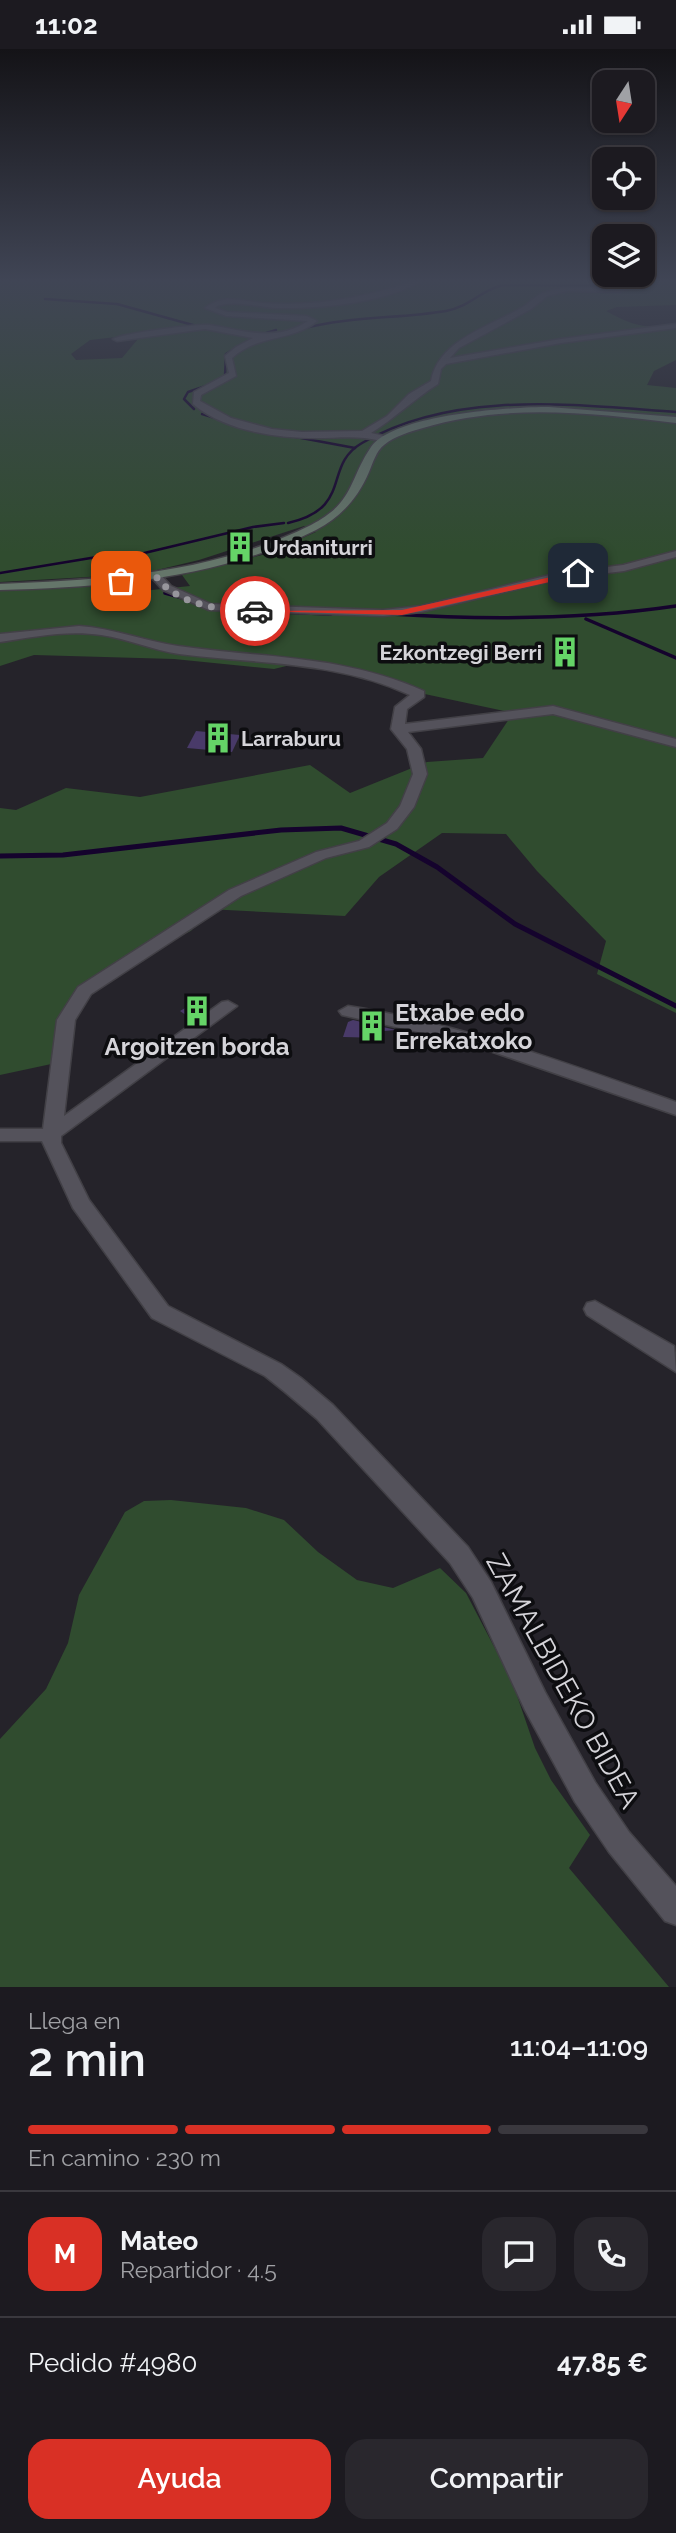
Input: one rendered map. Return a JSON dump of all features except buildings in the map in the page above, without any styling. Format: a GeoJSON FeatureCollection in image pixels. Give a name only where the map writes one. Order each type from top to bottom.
{"type":"FeatureCollection","features":[{"type":"Feature","properties":{"kind":"main road"},"geometry":{"type":"LineString","coordinates":[[376,436],[460,416],[523,409],[597,411],[676,420]]}},
{"type":"Feature","properties":{"kind":"main road"},"geometry":{"type":"LineString","coordinates":[[0,587],[94,584],[155,575],[278,543],[317,526],[348,503],[377,451],[420,427]]}},
{"type":"Feature","properties":{"kind":"main road"},"geometry":{"type":"LineString","coordinates":[[376,436],[398,437]]}},
{"type":"Feature","properties":{"kind":"main road"},"geometry":{"type":"LineString","coordinates":[[376,436],[377,451]]}},
{"type":"Feature","properties":{"kind":"street"},"geometry":{"type":"LineString","coordinates":[[233,372],[228,380],[197,394],[197,402],[202,407],[265,430],[315,435],[376,436],[412,396],[435,382],[438,372]]}},
{"type":"Feature","properties":{"kind":"street"},"geometry":{"type":"LineString","coordinates":[[155,575],[167,588],[209,607],[383,613],[421,609],[558,576],[632,567],[676,554]]}},
{"type":"Feature","properties":{"kind":"street"},"geometry":{"type":"LineString","coordinates":[[0,638],[58,630],[90,630],[173,649],[304,662],[340,669],[419,694],[401,707],[398,729],[553,710],[676,743]]}},
{"type":"Feature","properties":{"kind":"street","name":"ZAMALBIDEKO BIDEA"},"geometry":{"type":"LineString","coordinates":[[402,733],[414,750],[420,774],[407,807],[393,826],[364,844],[321,855],[272,874],[219,901],[84,991],[65,1020],[50,1135],[55,1153],[80,1203],[160,1312],[273,1370],[293,1385],[325,1412],[459,1555],[482,1590],[535,1701],[578,1780],[619,1842],[676,1910]]}},
{"type":"Feature","properties":{"kind":"street"},"geometry":{"type":"LineString","coordinates":[[0,1135],[50,1135],[228,1006]]}},
{"type":"Feature","properties":{"kind":"street"},"geometry":{"type":"LineString","coordinates":[[348,1011],[399,1018],[533,1058],[676,1109]]}},
{"type":"Feature","properties":{"kind":"street"},"geometry":{"type":"LineString","coordinates":[[595,1309],[666,1352],[676,1363]]}},
{"type":"Feature","properties":{"kind":"green space"},"geometry":{"type":"Polygon","coordinates":[[[0,372],[653,372],[647,385],[676,388],[676,1013],[597,974],[606,941],[537,871],[506,834],[442,833],[379,877],[345,916],[207,909],[191,931],[105,971],[59,1019],[56,1063],[0,1075],[0,808],[16,810],[66,788],[140,797],[310,765],[350,793],[427,762],[483,758],[513,713],[420,693],[307,661],[274,669],[174,659],[34,655],[0,666],[0,591],[122,583],[133,592],[190,586],[182,575],[266,554],[316,532],[304,526],[199,560],[140,574],[0,582],[0,372]]]}},
{"type":"Feature","properties":{"kind":"green space"},"geometry":{"type":"Polygon","coordinates":[[[171,1500],[246,1508],[284,1520],[318,1552],[357,1580],[393,1588],[440,1568],[466,1593],[512,1681],[535,1748],[551,1780],[590,1835],[569,1868],[669,1987],[0,1987],[0,1739],[46,1689],[68,1643],[79,1595],[125,1512],[144,1501],[171,1500]]]}},
{"type":"Feature","properties":{"kind":"waterway"},"geometry":{"type":"LineString","coordinates":[[221,380],[225,372]]}},
{"type":"Feature","properties":{"kind":"waterway"},"geometry":{"type":"LineString","coordinates":[[194,409],[184,399],[188,392],[212,384]]}},
{"type":"Feature","properties":{"kind":"waterway"},"geometry":{"type":"LineString","coordinates":[[288,523],[308,516],[322,507],[330,497],[343,463],[350,452],[362,443],[398,426],[436,414],[475,408],[557,404],[676,412]]}},
{"type":"Feature","properties":{"kind":"waterway"},"geometry":{"type":"LineString","coordinates":[[202,414],[222,420]]}},
{"type":"Feature","properties":{"kind":"waterway"},"geometry":{"type":"LineString","coordinates":[[296,437],[355,448]]}},
{"type":"Feature","properties":{"kind":"waterway"},"geometry":{"type":"LineString","coordinates":[[0,573],[109,555],[136,555],[253,527],[284,523]]}},
{"type":"Feature","properties":{"kind":"waterway"},"geometry":{"type":"LineString","coordinates":[[165,593],[226,610],[331,614]]}},
{"type":"Feature","properties":{"kind":"waterway"},"geometry":{"type":"LineString","coordinates":[[390,614],[533,617],[605,614],[676,606]]}},
{"type":"Feature","properties":{"kind":"waterway"},"geometry":{"type":"LineString","coordinates":[[586,619],[676,658]]}},
{"type":"Feature","properties":{"kind":"waterway"},"geometry":{"type":"LineString","coordinates":[[0,856],[63,855],[281,830],[341,828],[396,844],[437,867],[515,924],[676,1006]]}},
{"type":"Feature","properties":{"kind":"way so far"},"geometry":{"type":"LineString","coordinates":[[121,581],[155,575],[167,588],[198,604],[255,611]]}},
{"type":"Feature","properties":{"kind":"place","name":"Urdaniturri"},"geometry":{"type":"Point","coordinates":[240,547]}},
{"type":"Feature","properties":{"kind":"place","name":"Ezkontzegi Berri"},"geometry":{"type":"Point","coordinates":[565,652]}},
{"type":"Feature","properties":{"kind":"place","name":"Larraburu"},"geometry":{"type":"Point","coordinates":[218,738]}},
{"type":"Feature","properties":{"kind":"place","name":"Argoitzen borda"},"geometry":{"type":"Point","coordinates":[197,1011]}},
{"type":"Feature","properties":{"kind":"place","name":"Etxabe edo Errekatxoko"},"geometry":{"type":"Point","coordinates":[372,1026]}},
{"type":"Feature","properties":{"kind":"route"},"geometry":{"type":"LineString","coordinates":[[255,611],[402,613],[578,573]]}}]}
